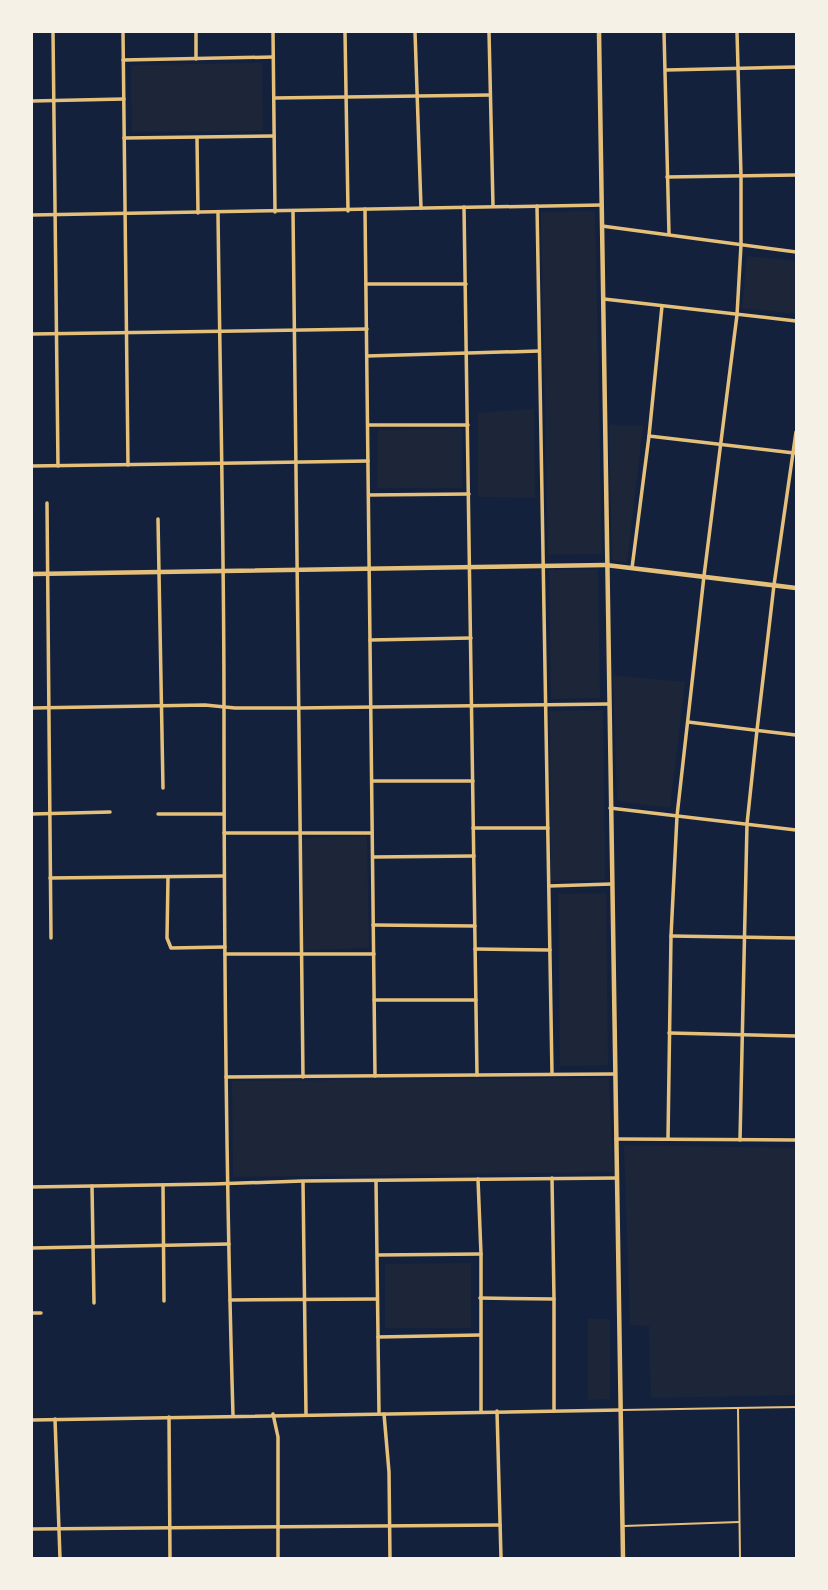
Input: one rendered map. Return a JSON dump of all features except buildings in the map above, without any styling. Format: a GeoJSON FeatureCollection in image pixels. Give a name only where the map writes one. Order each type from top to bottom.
{"type":"FeatureCollection","features":[{"type":"Feature","properties":{"kind":"main road"},"geometry":{"type":"LineString","coordinates":[[599,32],[623,1559]]}},
{"type":"Feature","properties":{"kind":"main road"},"geometry":{"type":"LineString","coordinates":[[32,574],[606,565],[796,588]]}},
{"type":"Feature","properties":{"kind":"street"},"geometry":{"type":"LineString","coordinates":[[53,32],[58,466]]}},
{"type":"Feature","properties":{"kind":"street"},"geometry":{"type":"LineString","coordinates":[[123,32],[128,465]]}},
{"type":"Feature","properties":{"kind":"street"},"geometry":{"type":"LineString","coordinates":[[196,32],[196,59]]}},
{"type":"Feature","properties":{"kind":"street"},"geometry":{"type":"LineString","coordinates":[[273,32],[275,212]]}},
{"type":"Feature","properties":{"kind":"street"},"geometry":{"type":"LineString","coordinates":[[345,32],[348,211]]}},
{"type":"Feature","properties":{"kind":"street"},"geometry":{"type":"LineString","coordinates":[[415,32],[421,208]]}},
{"type":"Feature","properties":{"kind":"street"},"geometry":{"type":"LineString","coordinates":[[489,32],[493,206]]}},
{"type":"Feature","properties":{"kind":"street"},"geometry":{"type":"LineString","coordinates":[[664,32],[669,234]]}},
{"type":"Feature","properties":{"kind":"street"},"geometry":{"type":"LineString","coordinates":[[667,1139],[671,936],[677,816],[737,315],[741,176],[737,32]]}},
{"type":"Feature","properties":{"kind":"street"},"geometry":{"type":"LineString","coordinates":[[123,60],[273,57]]}},
{"type":"Feature","properties":{"kind":"street"},"geometry":{"type":"LineString","coordinates":[[665,70],[796,67]]}},
{"type":"Feature","properties":{"kind":"street"},"geometry":{"type":"LineString","coordinates":[[274,98],[490,95]]}},
{"type":"Feature","properties":{"kind":"street"},"geometry":{"type":"LineString","coordinates":[[32,101],[124,99]]}},
{"type":"Feature","properties":{"kind":"street"},"geometry":{"type":"LineString","coordinates":[[124,138],[274,136]]}},
{"type":"Feature","properties":{"kind":"street"},"geometry":{"type":"LineString","coordinates":[[197,137],[198,213]]}},
{"type":"Feature","properties":{"kind":"street"},"geometry":{"type":"LineString","coordinates":[[667,177],[796,175]]}},
{"type":"Feature","properties":{"kind":"street"},"geometry":{"type":"LineString","coordinates":[[32,215],[602,205]]}},
{"type":"Feature","properties":{"kind":"street"},"geometry":{"type":"LineString","coordinates":[[464,206],[477,1075]]}},
{"type":"Feature","properties":{"kind":"street"},"geometry":{"type":"LineString","coordinates":[[537,206],[552,1074]]}},
{"type":"Feature","properties":{"kind":"street"},"geometry":{"type":"LineString","coordinates":[[365,209],[375,1076]]}},
{"type":"Feature","properties":{"kind":"street"},"geometry":{"type":"LineString","coordinates":[[293,211],[303,1077]]}},
{"type":"Feature","properties":{"kind":"street"},"geometry":{"type":"LineString","coordinates":[[218,212],[226,1077],[233,1415]]}},
{"type":"Feature","properties":{"kind":"street"},"geometry":{"type":"LineString","coordinates":[[602,226],[796,252]]}},
{"type":"Feature","properties":{"kind":"street"},"geometry":{"type":"LineString","coordinates":[[366,284],[466,284]]}},
{"type":"Feature","properties":{"kind":"street"},"geometry":{"type":"LineString","coordinates":[[602,299],[796,321]]}},
{"type":"Feature","properties":{"kind":"street"},"geometry":{"type":"LineString","coordinates":[[632,568],[662,306]]}},
{"type":"Feature","properties":{"kind":"street"},"geometry":{"type":"LineString","coordinates":[[32,334],[367,329]]}},
{"type":"Feature","properties":{"kind":"street"},"geometry":{"type":"LineString","coordinates":[[367,356],[540,351]]}},
{"type":"Feature","properties":{"kind":"street"},"geometry":{"type":"LineString","coordinates":[[368,425],[468,425]]}},
{"type":"Feature","properties":{"kind":"street"},"geometry":{"type":"LineString","coordinates":[[740,1140],[747,824],[774,585],[796,432]]}},
{"type":"Feature","properties":{"kind":"street"},"geometry":{"type":"LineString","coordinates":[[649,436],[795,453]]}},
{"type":"Feature","properties":{"kind":"street"},"geometry":{"type":"LineString","coordinates":[[32,466],[368,461]]}},
{"type":"Feature","properties":{"kind":"street"},"geometry":{"type":"LineString","coordinates":[[368,495],[469,494]]}},
{"type":"Feature","properties":{"kind":"street"},"geometry":{"type":"LineString","coordinates":[[47,503],[51,937]]}},
{"type":"Feature","properties":{"kind":"street"},"geometry":{"type":"LineString","coordinates":[[158,519],[163,788]]}},
{"type":"Feature","properties":{"kind":"street"},"geometry":{"type":"LineString","coordinates":[[370,639],[471,638]]}},
{"type":"Feature","properties":{"kind":"street"},"geometry":{"type":"LineString","coordinates":[[32,708],[609,704]]}},
{"type":"Feature","properties":{"kind":"street"},"geometry":{"type":"LineString","coordinates":[[688,722],[796,734]]}},
{"type":"Feature","properties":{"kind":"street"},"geometry":{"type":"LineString","coordinates":[[372,781],[473,781]]}},
{"type":"Feature","properties":{"kind":"street"},"geometry":{"type":"LineString","coordinates":[[610,808],[796,830]]}},
{"type":"Feature","properties":{"kind":"street"},"geometry":{"type":"LineString","coordinates":[[32,814],[110,812]]}},
{"type":"Feature","properties":{"kind":"street"},"geometry":{"type":"LineString","coordinates":[[158,814],[223,814]]}},
{"type":"Feature","properties":{"kind":"street"},"geometry":{"type":"LineString","coordinates":[[474,828],[548,828]]}},
{"type":"Feature","properties":{"kind":"street"},"geometry":{"type":"LineString","coordinates":[[223,833],[372,833]]}},
{"type":"Feature","properties":{"kind":"street"},"geometry":{"type":"LineString","coordinates":[[373,857],[474,856]]}},
{"type":"Feature","properties":{"kind":"street"},"geometry":{"type":"LineString","coordinates":[[50,878],[224,876]]}},
{"type":"Feature","properties":{"kind":"street"},"geometry":{"type":"LineString","coordinates":[[168,877],[167,938],[171,948],[225,947]]}},
{"type":"Feature","properties":{"kind":"street"},"geometry":{"type":"LineString","coordinates":[[549,886],[612,884]]}},
{"type":"Feature","properties":{"kind":"street"},"geometry":{"type":"LineString","coordinates":[[373,925],[475,926]]}},
{"type":"Feature","properties":{"kind":"street"},"geometry":{"type":"LineString","coordinates":[[671,936],[796,938]]}},
{"type":"Feature","properties":{"kind":"street"},"geometry":{"type":"LineString","coordinates":[[475,949],[550,950]]}},
{"type":"Feature","properties":{"kind":"street"},"geometry":{"type":"LineString","coordinates":[[225,954],[374,954]]}},
{"type":"Feature","properties":{"kind":"street"},"geometry":{"type":"LineString","coordinates":[[374,1000],[476,1000]]}},
{"type":"Feature","properties":{"kind":"street"},"geometry":{"type":"LineString","coordinates":[[669,1032],[796,1036]]}},
{"type":"Feature","properties":{"kind":"street"},"geometry":{"type":"LineString","coordinates":[[226,1077],[615,1074]]}},
{"type":"Feature","properties":{"kind":"street"},"geometry":{"type":"LineString","coordinates":[[616,1139],[796,1140]]}},
{"type":"Feature","properties":{"kind":"street"},"geometry":{"type":"LineString","coordinates":[[552,1178],[554,1410]]}},
{"type":"Feature","properties":{"kind":"street"},"geometry":{"type":"LineString","coordinates":[[32,1187],[617,1178]]}},
{"type":"Feature","properties":{"kind":"street"},"geometry":{"type":"LineString","coordinates":[[478,1179],[481,1411]]}},
{"type":"Feature","properties":{"kind":"street"},"geometry":{"type":"LineString","coordinates":[[376,1180],[378,1337],[381,1413],[388,1472],[390,1559]]}},
{"type":"Feature","properties":{"kind":"street"},"geometry":{"type":"LineString","coordinates":[[303,1181],[306,1414]]}},
{"type":"Feature","properties":{"kind":"street"},"geometry":{"type":"LineString","coordinates":[[163,1185],[164,1301]]}},
{"type":"Feature","properties":{"kind":"street"},"geometry":{"type":"LineString","coordinates":[[92,1186],[94,1303]]}},
{"type":"Feature","properties":{"kind":"street"},"geometry":{"type":"LineString","coordinates":[[32,1248],[229,1244]]}},
{"type":"Feature","properties":{"kind":"street"},"geometry":{"type":"LineString","coordinates":[[377,1255],[481,1254]]}},
{"type":"Feature","properties":{"kind":"street"},"geometry":{"type":"LineString","coordinates":[[480,1298],[554,1299]]}},
{"type":"Feature","properties":{"kind":"street"},"geometry":{"type":"LineString","coordinates":[[230,1300],[377,1299]]}},
{"type":"Feature","properties":{"kind":"street"},"geometry":{"type":"LineString","coordinates":[[32,1313],[41,1313]]}},
{"type":"Feature","properties":{"kind":"street"},"geometry":{"type":"LineString","coordinates":[[378,1337],[480,1335]]}},
{"type":"Feature","properties":{"kind":"street"},"geometry":{"type":"LineString","coordinates":[[32,1420],[621,1410]]}},
{"type":"Feature","properties":{"kind":"street"},"geometry":{"type":"LineString","coordinates":[[497,1411],[501,1559]]}},
{"type":"Feature","properties":{"kind":"street"},"geometry":{"type":"LineString","coordinates":[[274,1415],[278,1437],[278,1559]]}},
{"type":"Feature","properties":{"kind":"street"},"geometry":{"type":"LineString","coordinates":[[169,1417],[170,1559]]}},
{"type":"Feature","properties":{"kind":"street"},"geometry":{"type":"LineString","coordinates":[[55,1419],[60,1559]]}},
{"type":"Feature","properties":{"kind":"street"},"geometry":{"type":"LineString","coordinates":[[32,1529],[500,1525]]}},
{"type":"Feature","properties":{"kind":"lane"},"geometry":{"type":"LineString","coordinates":[[621,1410],[796,1407]]}},
{"type":"Feature","properties":{"kind":"lane"},"geometry":{"type":"LineString","coordinates":[[738,1408],[740,1559]]}},
{"type":"Feature","properties":{"kind":"lane"},"geometry":{"type":"LineString","coordinates":[[623,1526],[739,1522]]}},
{"type":"Feature","properties":{"kind":"shaded area"},"geometry":{"type":"Polygon","coordinates":[[[262,63],[263,131],[132,132],[131,65],[262,63]]]}},
{"type":"Feature","properties":{"kind":"shaded area"},"geometry":{"type":"Polygon","coordinates":[[[595,211],[602,554],[548,555],[541,212],[595,211]]]}},
{"type":"Feature","properties":{"kind":"shaded area"},"geometry":{"type":"Polygon","coordinates":[[[747,256],[796,261],[796,314],[742,308],[747,256]]]}},
{"type":"Feature","properties":{"kind":"shaded area"},"geometry":{"type":"Polygon","coordinates":[[[534,409],[535,498],[478,497],[478,413],[534,409]]]}},
{"type":"Feature","properties":{"kind":"shaded area"},"geometry":{"type":"Polygon","coordinates":[[[609,425],[643,426],[627,563],[612,560],[609,425]]]}},
{"type":"Feature","properties":{"kind":"shaded area"},"geometry":{"type":"Polygon","coordinates":[[[462,429],[462,488],[377,488],[378,430],[462,429]]]}},
{"type":"Feature","properties":{"kind":"shaded area"},"geometry":{"type":"Polygon","coordinates":[[[598,569],[600,698],[551,699],[549,570],[598,569]]]}},
{"type":"Feature","properties":{"kind":"shaded area"},"geometry":{"type":"Polygon","coordinates":[[[613,675],[685,682],[670,808],[617,801],[613,675]]]}},
{"type":"Feature","properties":{"kind":"shaded area"},"geometry":{"type":"Polygon","coordinates":[[[603,710],[605,880],[551,881],[550,711],[603,710]]]}},
{"type":"Feature","properties":{"kind":"shaded area"},"geometry":{"type":"Polygon","coordinates":[[[367,836],[369,948],[304,950],[302,838],[367,836]]]}},
{"type":"Feature","properties":{"kind":"shaded area"},"geometry":{"type":"Polygon","coordinates":[[[606,893],[608,1065],[560,1066],[558,894],[606,893]]]}},
{"type":"Feature","properties":{"kind":"shaded area"},"geometry":{"type":"Polygon","coordinates":[[[609,1078],[613,1172],[233,1177],[232,1081],[609,1078]]]}},
{"type":"Feature","properties":{"kind":"shaded area"},"geometry":{"type":"Polygon","coordinates":[[[624,1145],[796,1148],[796,1395],[651,1398],[649,1326],[630,1325],[624,1145]]]}},
{"type":"Feature","properties":{"kind":"shaded area"},"geometry":{"type":"Polygon","coordinates":[[[471,1263],[471,1328],[385,1328],[385,1264],[471,1263]]]}},
{"type":"Feature","properties":{"kind":"shaded area"},"geometry":{"type":"Polygon","coordinates":[[[588,1319],[610,1319],[610,1399],[588,1400],[588,1319]]]}}]}
